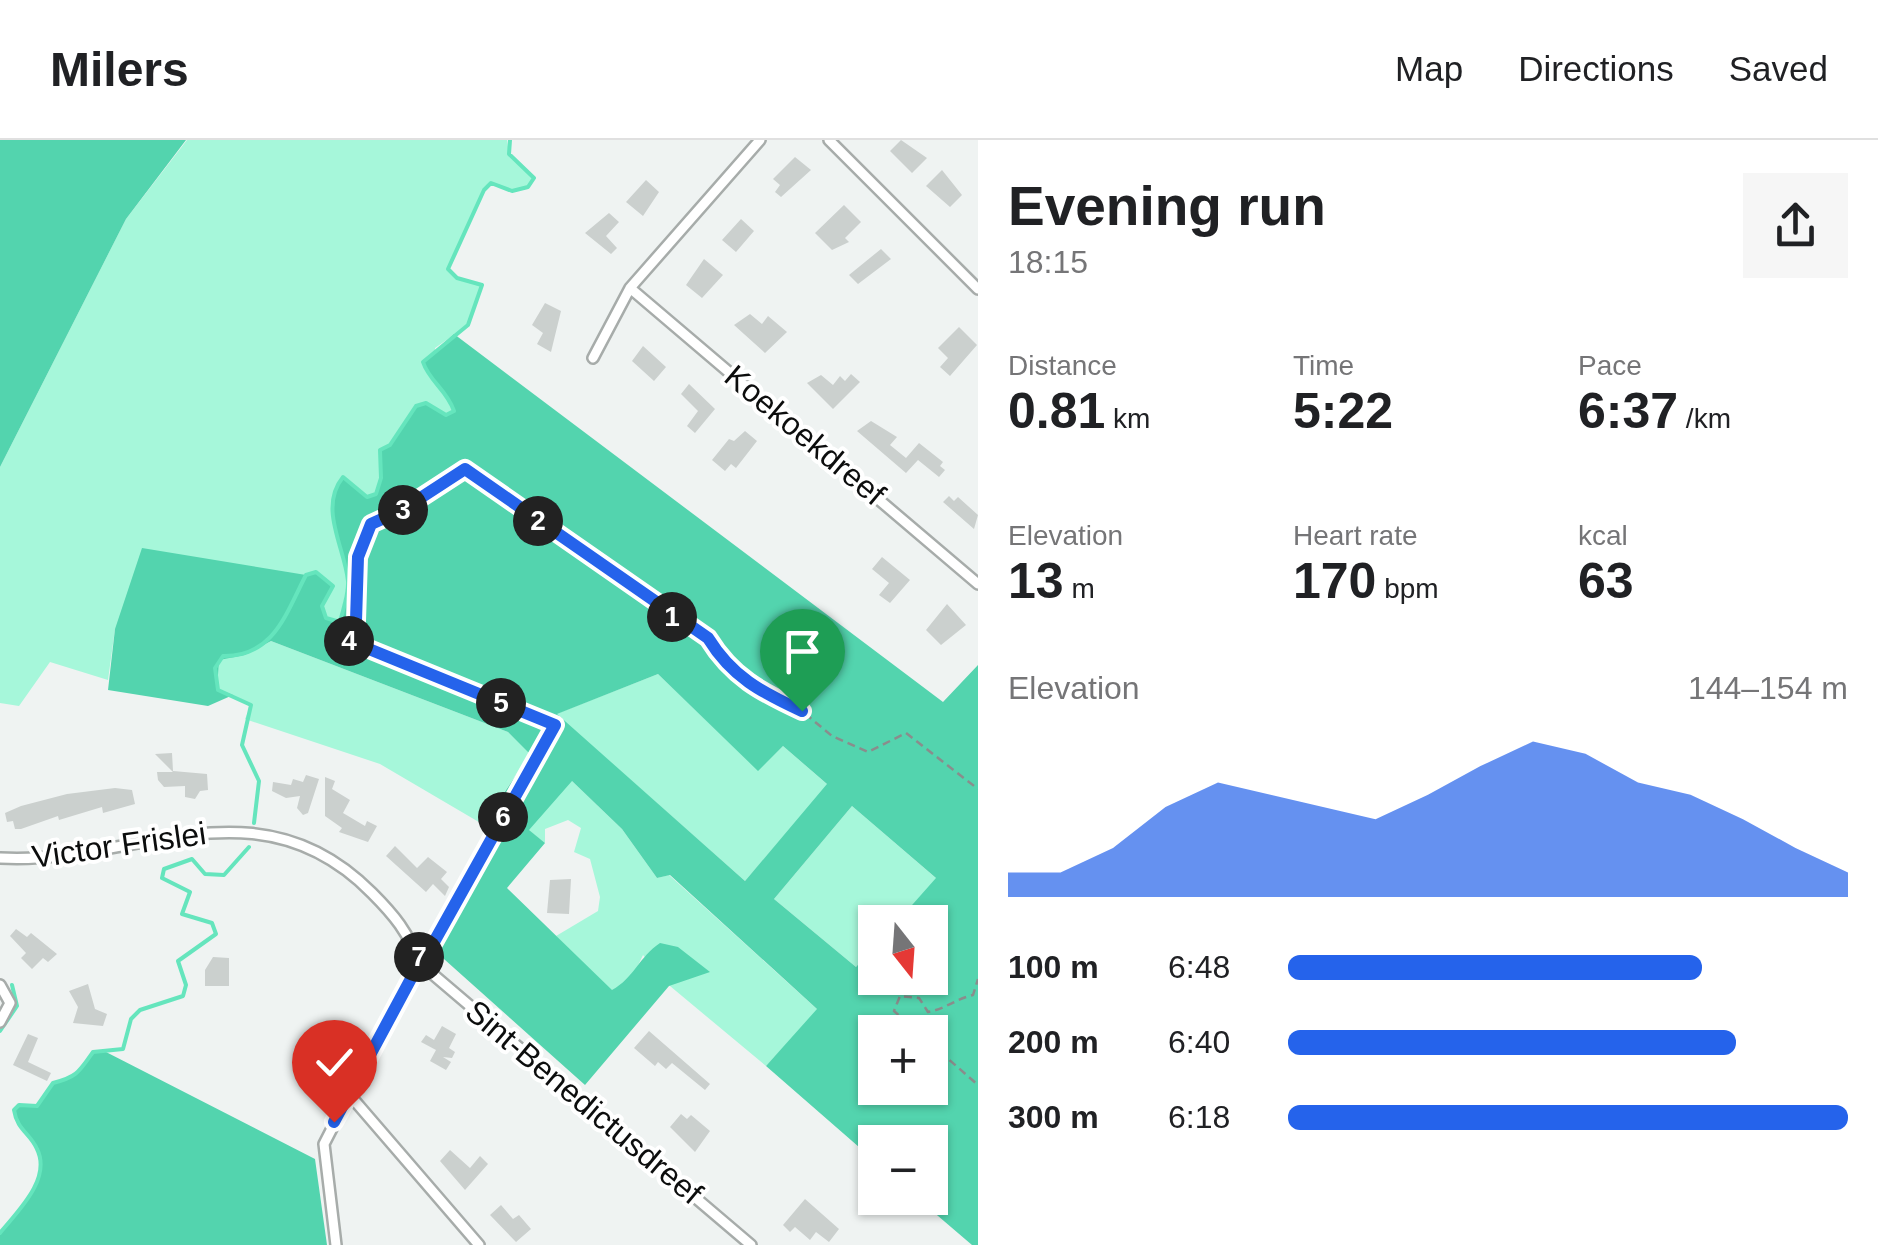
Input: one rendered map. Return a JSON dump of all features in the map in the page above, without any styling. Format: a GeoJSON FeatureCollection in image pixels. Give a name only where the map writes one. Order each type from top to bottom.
{"type":"FeatureCollection","features":[{"type":"Feature","properties":{"kind":"street"},"geometry":{"type":"LineString","coordinates":[[593,358],[630,288],[760,140]]}},
{"type":"Feature","properties":{"kind":"street"},"geometry":{"type":"LineString","coordinates":[[829,140],[978,290]]}},
{"type":"Feature","properties":{"kind":"street","name":"Koekoekdreef"},"geometry":{"type":"LineString","coordinates":[[630,288],[978,584]]}},
{"type":"Feature","properties":{"kind":"street","name":"Victor Frislei"},"geometry":{"type":"LineString","coordinates":[[0,858],[80,854],[202,831],[283,841],[324,857],[362,883],[401,926],[416,960]]}},
{"type":"Feature","properties":{"kind":"street"},"geometry":{"type":"LineString","coordinates":[[336,1245],[322,1154],[348,1093],[414,973],[416,960]]}},
{"type":"Feature","properties":{"kind":"street","name":"Sint-Benedictusdreef"},"geometry":{"type":"LineString","coordinates":[[416,960],[751,1245]]}},
{"type":"Feature","properties":{"kind":"street"},"geometry":{"type":"LineString","coordinates":[[0,985],[10,1003],[0,1022]]}},
{"type":"Feature","properties":{"kind":"street"},"geometry":{"type":"LineString","coordinates":[[348,1093],[479,1245]]}},
{"type":"Feature","properties":{"kind":"path"},"geometry":{"type":"LineString","coordinates":[[416,960],[434,942],[555,725],[342,638],[356,621],[358,557],[371,524],[402,510],[465,469],[708,638],[725,666],[754,689],[802,711],[832,736],[868,752],[906,734],[978,789]]}},
{"type":"Feature","properties":{"kind":"path"},"geometry":{"type":"LineString","coordinates":[[899,1015],[894,1011],[900,996],[919,998],[928,1012],[943,1010],[953,1000],[974,995],[978,980]]}},
{"type":"Feature","properties":{"kind":"path"},"geometry":{"type":"LineString","coordinates":[[948,1058],[978,1085]]}},
{"type":"Feature","properties":{"kind":"green space"},"geometry":{"type":"Polygon","coordinates":[[[0,140],[186,140],[126,219],[0,467],[0,140]]]}},
{"type":"Feature","properties":{"kind":"green space"},"geometry":{"type":"Polygon","coordinates":[[[187,140],[507,140],[509,154],[534,178],[528,187],[512,191],[492,183],[484,190],[448,269],[457,278],[482,285],[468,325],[435,348],[434,379],[449,396],[454,411],[446,415],[426,403],[390,445],[376,494],[367,497],[349,480],[336,538],[348,579],[340,622],[326,618],[322,606],[332,586],[316,573],[306,575],[115,629],[108,680],[50,662],[19,706],[0,703],[0,467],[126,219],[187,140]]]}},
{"type":"Feature","properties":{"kind":"green space"},"geometry":{"type":"Polygon","coordinates":[[[454,334],[943,702],[978,665],[978,1245],[972,1245],[937,1215],[948,1215],[948,1125],[858,1125],[858,1146],[766,1066],[817,1009],[670,875],[657,878],[622,829],[572,781],[529,830],[545,843],[507,888],[612,990],[660,943],[678,947],[710,972],[669,986],[585,1085],[435,951],[496,805],[530,754],[508,732],[271,641],[245,655],[219,660],[217,689],[233,695],[208,706],[108,690],[115,629],[142,548],[306,575],[316,572],[333,586],[322,606],[326,618],[340,621],[348,581],[333,515],[336,489],[343,477],[367,497],[376,494],[381,478],[380,450],[391,445],[416,406],[426,403],[446,415],[453,411],[423,362],[454,334]],[[658,674],[557,714],[745,881],[827,784],[783,746],[758,771],[658,674]],[[852,806],[774,899],[858,965],[858,995],[948,995],[948,905],[912,905],[936,878],[852,806]]]}},
{"type":"Feature","properties":{"kind":"green space"},"geometry":{"type":"Polygon","coordinates":[[[271,641],[508,732],[530,753],[496,805],[489,828],[380,764],[245,719],[251,705],[218,690],[215,668],[223,656],[245,655],[271,641]]]}},
{"type":"Feature","properties":{"kind":"green space"},"geometry":{"type":"Polygon","coordinates":[[[658,674],[758,770],[783,746],[828,785],[745,881],[556,714],[658,674]]]}},
{"type":"Feature","properties":{"kind":"green space"},"geometry":{"type":"Polygon","coordinates":[[[571,780],[622,829],[657,878],[669,875],[818,1010],[766,1066],[670,986],[643,955],[631,980],[612,991],[556,936],[598,911],[600,897],[590,859],[574,852],[581,828],[568,820],[545,829],[545,843],[528,830],[571,780]]]}},
{"type":"Feature","properties":{"kind":"green space"},"geometry":{"type":"Polygon","coordinates":[[[852,806],[937,879],[913,905],[858,905],[856,967],[774,899],[852,806]]]}},
{"type":"Feature","properties":{"kind":"green space"},"geometry":{"type":"Polygon","coordinates":[[[93,1052],[106,1052],[315,1159],[327,1245],[0,1245],[0,1233],[31,1195],[40,1172],[37,1149],[14,1110],[19,1105],[37,1106],[53,1083],[77,1073],[93,1052]]]}},
{"type":"Feature","properties":{"kind":"building"},"geometry":{"type":"Polygon","coordinates":[[[901,140],[927,158],[912,173],[890,151],[901,140]]]}},
{"type":"Feature","properties":{"kind":"building"},"geometry":{"type":"Polygon","coordinates":[[[795,157],[811,170],[781,197],[775,192],[780,185],[773,179],[795,157]]]}},
{"type":"Feature","properties":{"kind":"building"},"geometry":{"type":"Polygon","coordinates":[[[942,170],[962,195],[950,207],[926,186],[942,170]]]}},
{"type":"Feature","properties":{"kind":"building"},"geometry":{"type":"Polygon","coordinates":[[[646,180],[659,192],[643,216],[626,202],[646,180]]]}},
{"type":"Feature","properties":{"kind":"building"},"geometry":{"type":"Polygon","coordinates":[[[844,205],[861,222],[845,238],[849,242],[832,250],[815,233],[844,205]]]}},
{"type":"Feature","properties":{"kind":"building"},"geometry":{"type":"Polygon","coordinates":[[[609,213],[619,222],[606,236],[617,248],[611,254],[585,233],[609,213]]]}},
{"type":"Feature","properties":{"kind":"building"},"geometry":{"type":"Polygon","coordinates":[[[741,219],[754,231],[736,252],[722,240],[741,219]]]}},
{"type":"Feature","properties":{"kind":"building"},"geometry":{"type":"Polygon","coordinates":[[[881,249],[891,259],[858,284],[849,275],[881,249]]]}},
{"type":"Feature","properties":{"kind":"building"},"geometry":{"type":"Polygon","coordinates":[[[704,259],[723,275],[702,298],[686,285],[704,259]]]}},
{"type":"Feature","properties":{"kind":"building"},"geometry":{"type":"Polygon","coordinates":[[[545,303],[561,311],[551,352],[537,344],[543,333],[532,325],[545,303]]]}},
{"type":"Feature","properties":{"kind":"building"},"geometry":{"type":"Polygon","coordinates":[[[750,314],[762,324],[768,316],[787,332],[765,353],[734,325],[750,314]]]}},
{"type":"Feature","properties":{"kind":"building"},"geometry":{"type":"Polygon","coordinates":[[[959,327],[977,345],[950,376],[940,367],[948,358],[938,348],[959,327]]]}},
{"type":"Feature","properties":{"kind":"building"},"geometry":{"type":"Polygon","coordinates":[[[643,346],[666,367],[654,381],[632,361],[643,346]]]}},
{"type":"Feature","properties":{"kind":"building"},"geometry":{"type":"Polygon","coordinates":[[[851,374],[860,382],[833,409],[807,383],[821,375],[833,385],[840,376],[845,381],[851,374]]]}},
{"type":"Feature","properties":{"kind":"building"},"geometry":{"type":"Polygon","coordinates":[[[689,384],[715,409],[695,433],[687,426],[698,411],[681,394],[689,384]]]}},
{"type":"Feature","properties":{"kind":"building"},"geometry":{"type":"Polygon","coordinates":[[[871,421],[897,437],[890,445],[906,458],[919,443],[943,462],[940,466],[945,470],[939,477],[918,460],[906,473],[857,431],[871,421]]]}},
{"type":"Feature","properties":{"kind":"building"},"geometry":{"type":"Polygon","coordinates":[[[745,431],[757,441],[736,468],[731,464],[725,471],[712,460],[729,439],[734,441],[745,431]]]}},
{"type":"Feature","properties":{"kind":"building"},"geometry":{"type":"Polygon","coordinates":[[[949,496],[954,501],[958,497],[978,515],[974,529],[943,502],[949,496]]]}},
{"type":"Feature","properties":{"kind":"building"},"geometry":{"type":"Polygon","coordinates":[[[882,557],[910,580],[890,603],[879,595],[889,583],[872,569],[882,557]]]}},
{"type":"Feature","properties":{"kind":"building"},"geometry":{"type":"Polygon","coordinates":[[[947,604],[966,625],[941,645],[926,630],[947,604]]]}},
{"type":"Feature","properties":{"kind":"building"},"geometry":{"type":"Polygon","coordinates":[[[172,753],[173,771],[207,774],[208,790],[200,791],[195,799],[185,797],[185,786],[164,787],[157,772],[173,772],[155,754],[172,753]]]}},
{"type":"Feature","properties":{"kind":"building"},"geometry":{"type":"Polygon","coordinates":[[[306,775],[319,779],[308,813],[303,815],[297,808],[300,796],[286,798],[272,791],[273,782],[291,785],[293,779],[303,782],[306,775]]]}},
{"type":"Feature","properties":{"kind":"building"},"geometry":{"type":"Polygon","coordinates":[[[325,777],[335,781],[332,789],[350,800],[343,813],[365,826],[367,821],[377,826],[368,842],[339,832],[342,828],[325,816],[325,777]]]}},
{"type":"Feature","properties":{"kind":"building"},"geometry":{"type":"Polygon","coordinates":[[[115,788],[132,790],[135,804],[103,813],[102,807],[59,820],[58,816],[21,829],[15,829],[13,821],[7,822],[5,813],[21,806],[67,794],[115,788]]]}},
{"type":"Feature","properties":{"kind":"building"},"geometry":{"type":"Polygon","coordinates":[[[395,846],[417,868],[428,857],[447,872],[441,879],[449,887],[445,896],[433,884],[426,892],[386,856],[395,846]]]}},
{"type":"Feature","properties":{"kind":"building"},"geometry":{"type":"Polygon","coordinates":[[[571,879],[569,914],[547,913],[550,880],[571,879]]]}},
{"type":"Feature","properties":{"kind":"building"},"geometry":{"type":"Polygon","coordinates":[[[16,929],[27,937],[31,933],[57,954],[48,962],[43,958],[32,969],[21,958],[26,953],[10,936],[16,929]]]}},
{"type":"Feature","properties":{"kind":"building"},"geometry":{"type":"Polygon","coordinates":[[[213,957],[229,958],[229,986],[205,986],[205,970],[213,957]]]}},
{"type":"Feature","properties":{"kind":"building"},"geometry":{"type":"Polygon","coordinates":[[[88,984],[95,1009],[107,1014],[103,1026],[73,1023],[78,1007],[69,991],[88,984]]]}},
{"type":"Feature","properties":{"kind":"building"},"geometry":{"type":"Polygon","coordinates":[[[442,1026],[456,1034],[449,1048],[455,1052],[452,1058],[443,1057],[451,1062],[446,1070],[430,1061],[436,1050],[421,1042],[426,1035],[434,1040],[442,1026]]]}},
{"type":"Feature","properties":{"kind":"building"},"geometry":{"type":"Polygon","coordinates":[[[649,1031],[710,1084],[705,1090],[672,1063],[666,1069],[658,1062],[655,1066],[634,1048],[649,1031]]]}},
{"type":"Feature","properties":{"kind":"building"},"geometry":{"type":"Polygon","coordinates":[[[28,1034],[38,1038],[28,1062],[51,1073],[47,1081],[13,1065],[28,1034]]]}},
{"type":"Feature","properties":{"kind":"building"},"geometry":{"type":"Polygon","coordinates":[[[681,1114],[687,1119],[691,1115],[710,1131],[695,1152],[670,1127],[681,1114]]]}},
{"type":"Feature","properties":{"kind":"building"},"geometry":{"type":"Polygon","coordinates":[[[450,1150],[470,1168],[480,1156],[488,1164],[465,1190],[440,1161],[450,1150]]]}},
{"type":"Feature","properties":{"kind":"building"},"geometry":{"type":"Polygon","coordinates":[[[805,1199],[839,1229],[829,1242],[816,1232],[810,1240],[795,1227],[790,1232],[783,1225],[805,1199]]]}},
{"type":"Feature","properties":{"kind":"building"},"geometry":{"type":"Polygon","coordinates":[[[501,1205],[513,1219],[519,1215],[531,1229],[516,1242],[490,1215],[501,1205]]]}},
{"type":"Feature","properties":{"kind":"waterway"},"geometry":{"type":"LineString","coordinates":[[254,823],[259,781],[242,745],[251,705],[218,690],[215,668],[223,656],[255,649],[266,641],[284,618],[306,575],[316,572],[333,586],[322,606],[326,618],[340,622],[348,581],[333,515],[336,489],[343,477],[367,497],[376,494],[381,478],[380,450],[390,445],[416,406],[426,403],[446,415],[454,411],[423,362],[468,325],[482,285],[457,278],[448,269],[484,190],[491,183],[512,191],[528,187],[534,178],[509,154],[510,140]]}},
{"type":"Feature","properties":{"kind":"waterway"},"geometry":{"type":"LineString","coordinates":[[0,1233],[31,1194],[40,1172],[37,1149],[14,1110],[19,1105],[37,1106],[53,1083],[77,1073],[93,1052],[123,1049],[131,1019],[140,1010],[183,996],[186,985],[178,961],[216,934],[212,923],[182,914],[190,892],[162,878],[164,869],[192,859],[205,874],[224,875],[249,847]]}},
{"type":"Feature","properties":{"kind":"waterway"},"geometry":{"type":"LineString","coordinates":[[0,1031],[17,1006],[12,985]]}},
{"type":"Feature","properties":{"kind":"route"},"geometry":{"type":"LineString","coordinates":[[334,1122],[414,973],[416,960],[434,942],[555,725],[342,638],[356,621],[358,557],[371,524],[402,510],[465,469],[672,617],[708,638],[725,666],[754,689],[802,711]]}}]}
